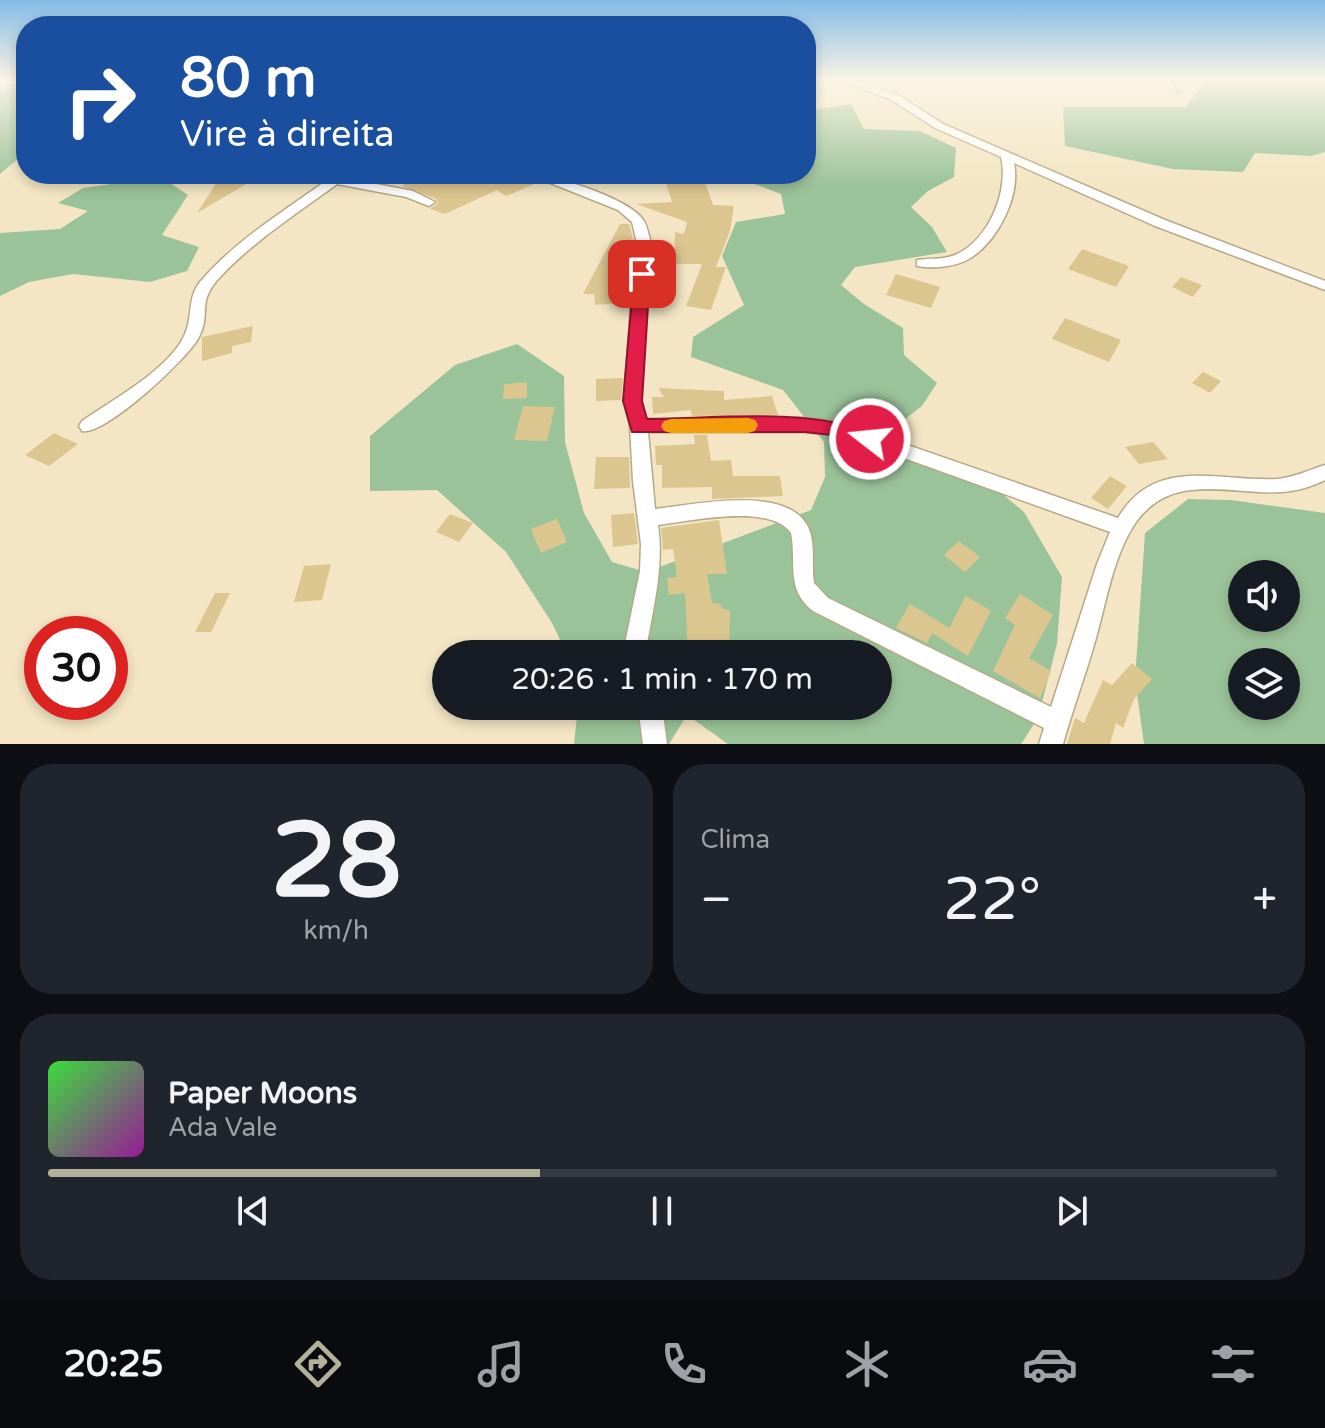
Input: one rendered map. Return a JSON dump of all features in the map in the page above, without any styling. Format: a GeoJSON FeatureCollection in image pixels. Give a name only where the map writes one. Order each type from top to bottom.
{"type":"FeatureCollection","features":[{"type":"Feature","properties":{"kind":"street"},"geometry":{"type":"LineString","coordinates":[[922,115],[939,126],[1160,223],[1325,286]]}},
{"type":"Feature","properties":{"kind":"street"},"geometry":{"type":"LineString","coordinates":[[922,263],[964,256],[980,241],[1007,193],[1011,177],[1006,155]]}},
{"type":"Feature","properties":{"kind":"street"},"geometry":{"type":"LineString","coordinates":[[88,426],[141,386],[188,344],[195,332],[199,293],[219,270],[330,184]]}},
{"type":"Feature","properties":{"kind":"street"},"geometry":{"type":"LineString","coordinates":[[368,184],[429,202]]}},
{"type":"Feature","properties":{"kind":"street"},"geometry":{"type":"LineString","coordinates":[[562,184],[631,213],[638,221],[643,249],[632,401],[639,426],[651,544],[650,571],[637,640]]}},
{"type":"Feature","properties":{"kind":"street"},"geometry":{"type":"LineString","coordinates":[[639,426],[805,425],[841,429],[1122,528]]}},
{"type":"Feature","properties":{"kind":"street"},"geometry":{"type":"LineString","coordinates":[[1051,744],[1086,639],[1101,577],[1122,528],[1145,498],[1161,487],[1183,482],[1277,488],[1307,483],[1325,472]]}},
{"type":"Feature","properties":{"kind":"street"},"geometry":{"type":"LineString","coordinates":[[646,518],[753,509],[776,512],[790,518],[799,526],[803,537],[802,579],[808,594],[858,624],[1057,722]]}},
{"type":"Feature","properties":{"kind":"street"},"geometry":{"type":"LineString","coordinates":[[652,720],[655,744]]}},
{"type":"Feature","properties":{"kind":"green space"},"geometry":{"type":"Polygon","coordinates":[[[0,115],[16,115],[16,160],[0,174],[0,115]]]}},
{"type":"Feature","properties":{"kind":"green space"},"geometry":{"type":"Polygon","coordinates":[[[816,115],[857,115],[864,129],[920,131],[956,148],[954,177],[928,191],[911,207],[932,227],[947,252],[855,267],[841,285],[864,304],[903,328],[904,355],[937,383],[922,406],[896,426],[908,454],[989,483],[1024,512],[1062,577],[1057,644],[1038,718],[1021,744],[728,744],[694,720],[892,720],[892,640],[560,640],[506,552],[437,490],[370,491],[370,436],[455,365],[517,344],[564,376],[565,442],[584,513],[612,562],[646,572],[811,510],[825,477],[824,442],[783,390],[691,357],[693,337],[744,305],[722,256],[736,222],[785,214],[781,194],[754,184],[816,184],[816,115]]]}},
{"type":"Feature","properties":{"kind":"green space"},"geometry":{"type":"Polygon","coordinates":[[[1063,115],[1325,115],[1325,152],[1311,156],[1255,153],[1243,172],[1173,169],[1065,146],[1063,115]]]}},
{"type":"Feature","properties":{"kind":"green space"},"geometry":{"type":"Polygon","coordinates":[[[111,184],[172,184],[188,195],[162,235],[199,247],[187,271],[150,282],[73,274],[29,282],[0,296],[0,233],[60,229],[88,211],[58,203],[83,188],[111,184]]]}},
{"type":"Feature","properties":{"kind":"green space"},"geometry":{"type":"Polygon","coordinates":[[[1188,499],[1231,500],[1325,513],[1325,744],[1144,744],[1135,679],[1145,533],[1188,499]]]}},
{"type":"Feature","properties":{"kind":"green space"},"geometry":{"type":"Polygon","coordinates":[[[577,720],[684,720],[669,744],[574,744],[577,720]]]}},
{"type":"Feature","properties":{"kind":"building"},"geometry":{"type":"Polygon","coordinates":[[[216,184],[246,184],[197,213],[216,184]]]}},
{"type":"Feature","properties":{"kind":"building"},"geometry":{"type":"Polygon","coordinates":[[[534,184],[506,196],[497,190],[445,214],[430,209],[438,203],[436,199],[402,186],[534,184]]]}},
{"type":"Feature","properties":{"kind":"building"},"geometry":{"type":"Polygon","coordinates":[[[666,184],[705,184],[713,205],[734,206],[730,231],[716,267],[726,267],[711,310],[686,306],[702,264],[674,264],[675,232],[684,234],[687,222],[636,204],[672,202],[666,184]]]}},
{"type":"Feature","properties":{"kind":"building"},"geometry":{"type":"Polygon","coordinates":[[[620,224],[629,224],[633,239],[624,265],[616,264],[619,303],[595,305],[594,294],[583,294],[620,224]]]}},
{"type":"Feature","properties":{"kind":"building"},"geometry":{"type":"Polygon","coordinates":[[[1082,249],[1129,266],[1116,287],[1068,269],[1082,249]]]}},
{"type":"Feature","properties":{"kind":"building"},"geometry":{"type":"Polygon","coordinates":[[[896,274],[940,287],[931,308],[886,295],[896,274]]]}},
{"type":"Feature","properties":{"kind":"building"},"geometry":{"type":"Polygon","coordinates":[[[1181,277],[1202,285],[1193,297],[1172,287],[1181,277]]]}},
{"type":"Feature","properties":{"kind":"building"},"geometry":{"type":"Polygon","coordinates":[[[1065,318],[1121,340],[1109,362],[1052,339],[1065,318]]]}},
{"type":"Feature","properties":{"kind":"building"},"geometry":{"type":"Polygon","coordinates":[[[253,326],[251,342],[232,346],[232,353],[202,361],[202,337],[253,326]]]}},
{"type":"Feature","properties":{"kind":"building"},"geometry":{"type":"Polygon","coordinates":[[[1203,372],[1221,381],[1210,393],[1192,383],[1203,372]]]}},
{"type":"Feature","properties":{"kind":"building"},"geometry":{"type":"Polygon","coordinates":[[[623,378],[621,400],[596,401],[596,379],[623,378]]]}},
{"type":"Feature","properties":{"kind":"building"},"geometry":{"type":"Polygon","coordinates":[[[527,382],[527,398],[503,399],[504,384],[527,382]]]}},
{"type":"Feature","properties":{"kind":"building"},"geometry":{"type":"Polygon","coordinates":[[[658,388],[724,391],[724,400],[772,396],[778,415],[692,416],[691,410],[653,414],[652,397],[664,397],[658,388]]]}},
{"type":"Feature","properties":{"kind":"building"},"geometry":{"type":"Polygon","coordinates":[[[523,406],[555,407],[547,441],[514,440],[523,406]]]}},
{"type":"Feature","properties":{"kind":"building"},"geometry":{"type":"Polygon","coordinates":[[[54,433],[78,444],[49,466],[25,455],[54,433]]]}},
{"type":"Feature","properties":{"kind":"building"},"geometry":{"type":"Polygon","coordinates":[[[694,435],[707,435],[711,461],[731,460],[733,476],[780,476],[783,496],[712,499],[712,487],[662,488],[662,465],[656,465],[655,446],[695,444],[694,435]]]}},
{"type":"Feature","properties":{"kind":"building"},"geometry":{"type":"Polygon","coordinates":[[[1153,442],[1168,459],[1139,464],[1125,447],[1153,442]]]}},
{"type":"Feature","properties":{"kind":"building"},"geometry":{"type":"Polygon","coordinates":[[[596,457],[629,457],[630,488],[594,489],[596,457]]]}},
{"type":"Feature","properties":{"kind":"building"},"geometry":{"type":"Polygon","coordinates":[[[1110,476],[1127,486],[1108,509],[1091,498],[1110,476]]]}},
{"type":"Feature","properties":{"kind":"building"},"geometry":{"type":"Polygon","coordinates":[[[634,513],[638,544],[613,547],[611,515],[634,513]]]}},
{"type":"Feature","properties":{"kind":"building"},"geometry":{"type":"Polygon","coordinates":[[[450,514],[473,523],[459,542],[436,532],[450,514]]]}},
{"type":"Feature","properties":{"kind":"building"},"geometry":{"type":"Polygon","coordinates":[[[557,519],[567,542],[541,553],[531,529],[557,519]]]}},
{"type":"Feature","properties":{"kind":"building"},"geometry":{"type":"Polygon","coordinates":[[[719,520],[727,574],[707,574],[712,603],[730,611],[729,640],[687,640],[685,593],[669,595],[667,578],[677,577],[673,549],[663,550],[661,528],[719,520]]]}},
{"type":"Feature","properties":{"kind":"building"},"geometry":{"type":"Polygon","coordinates":[[[959,541],[980,557],[965,572],[944,555],[959,541]]]}},
{"type":"Feature","properties":{"kind":"building"},"geometry":{"type":"Polygon","coordinates":[[[331,564],[322,600],[294,602],[304,566],[331,564]]]}},
{"type":"Feature","properties":{"kind":"building"},"geometry":{"type":"Polygon","coordinates":[[[215,593],[230,593],[211,632],[195,632],[215,593]]]}},
{"type":"Feature","properties":{"kind":"building"},"geometry":{"type":"Polygon","coordinates":[[[1020,594],[1053,615],[1029,658],[1051,671],[1040,698],[993,671],[1015,625],[1005,618],[1020,594]]]}},
{"type":"Feature","properties":{"kind":"building"},"geometry":{"type":"Polygon","coordinates":[[[966,596],[991,611],[968,656],[932,633],[927,643],[896,628],[910,604],[949,628],[966,596]]]}},
{"type":"Feature","properties":{"kind":"building"},"geometry":{"type":"Polygon","coordinates":[[[1132,663],[1152,679],[1134,699],[1123,728],[1116,723],[1110,744],[1067,744],[1075,718],[1084,723],[1103,680],[1112,685],[1132,663]]]}},
{"type":"Feature","properties":{"kind":"slow traffic"},"geometry":{"type":"LineString","coordinates":[[671,426],[748,425]]}},
{"type":"Feature","properties":{"kind":"route"},"geometry":{"type":"LineString","coordinates":[[642,274],[632,401],[639,426],[805,425],[841,429],[870,439]]}}]}
